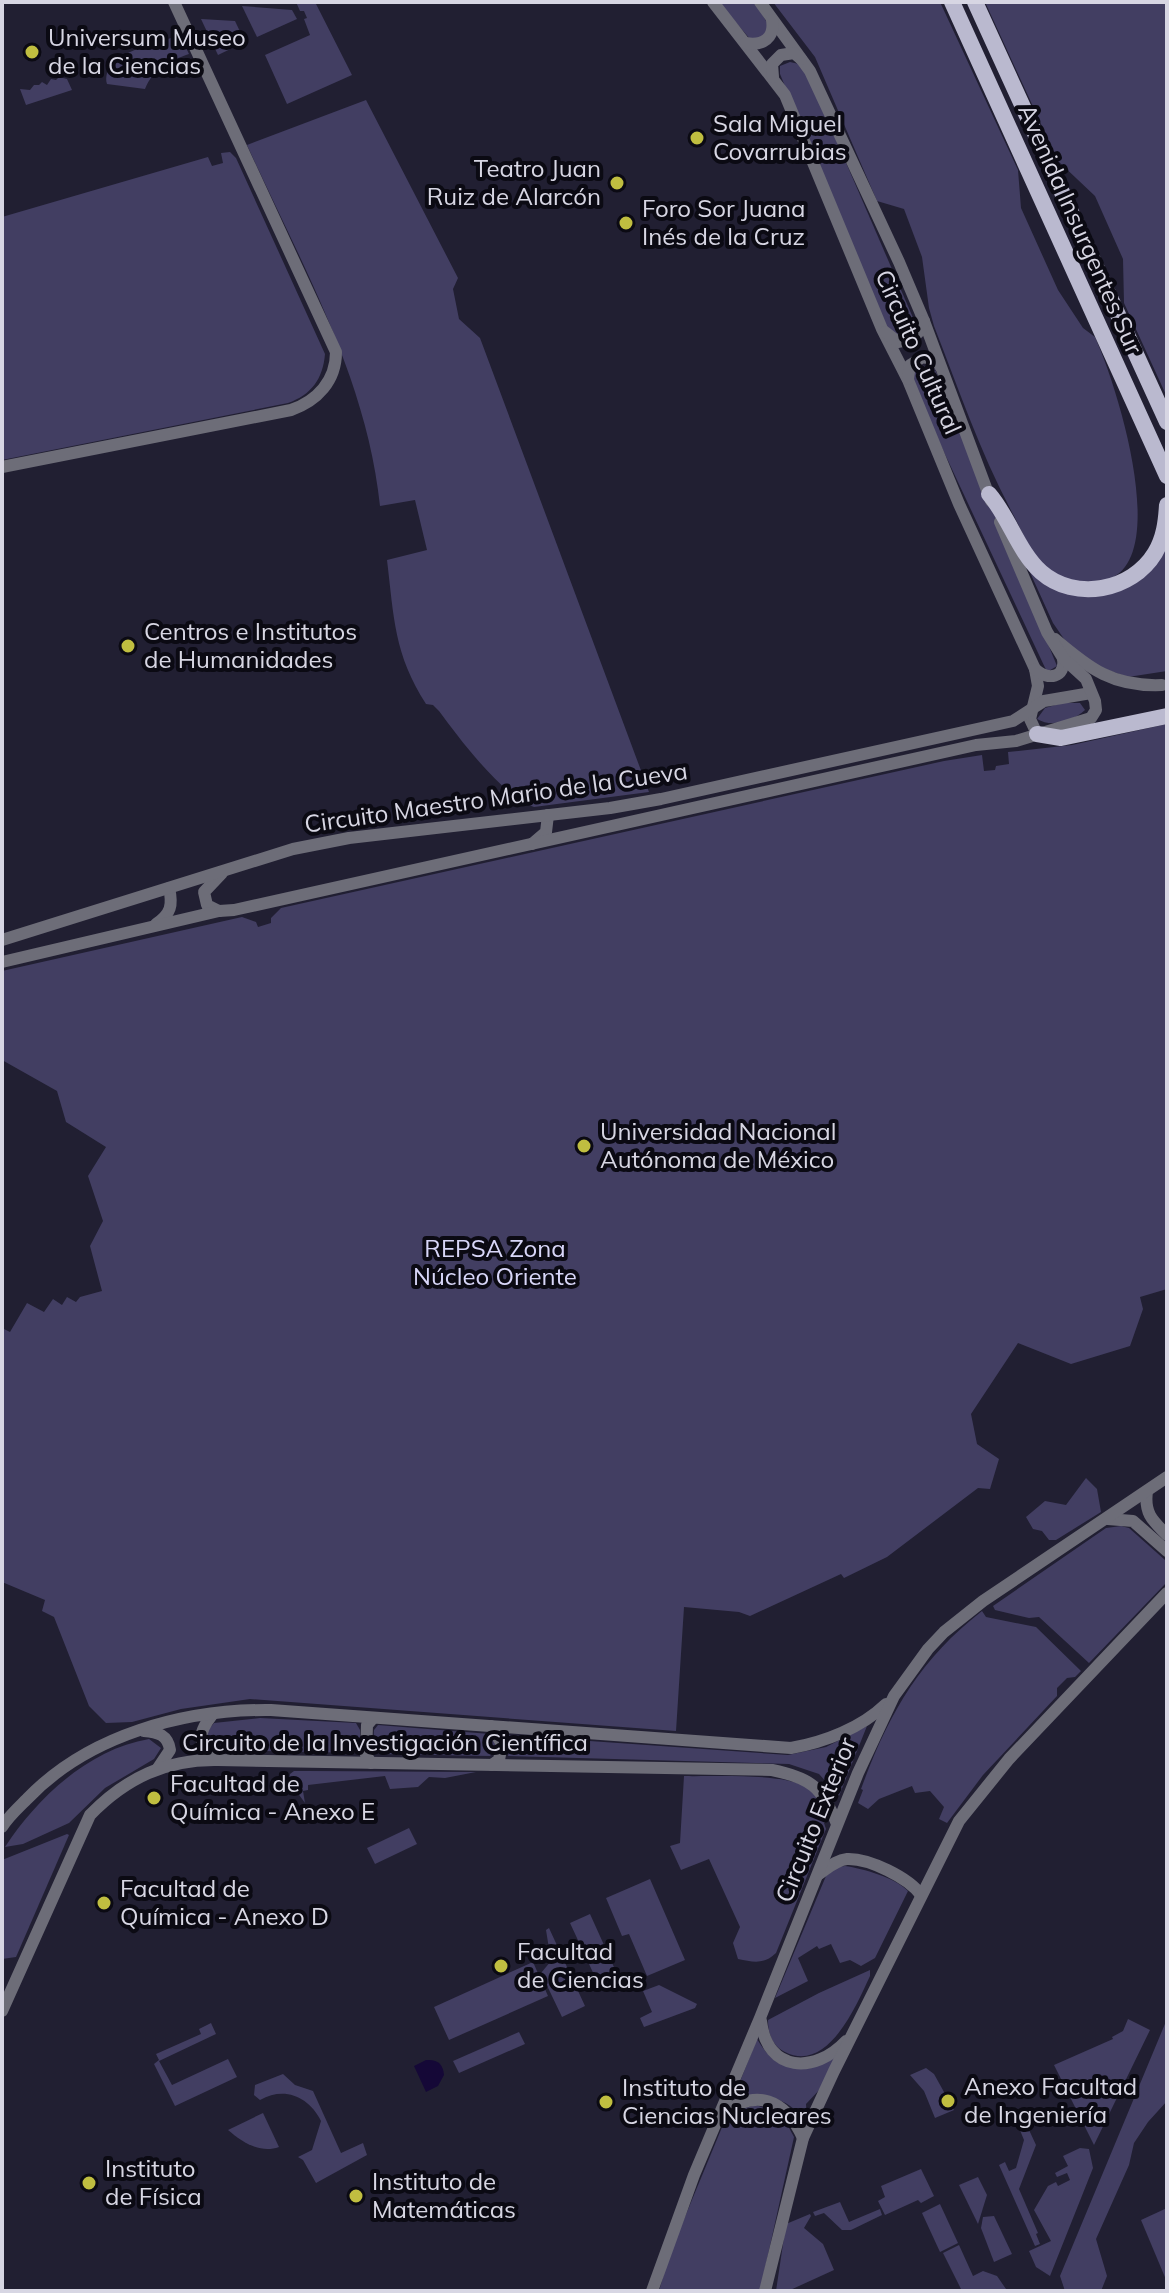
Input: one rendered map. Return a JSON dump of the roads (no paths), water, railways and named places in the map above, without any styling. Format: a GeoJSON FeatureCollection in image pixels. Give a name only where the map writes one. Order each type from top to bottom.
{"type":"FeatureCollection","features":[{"type":"Feature","properties":{"kind":"main road","name":"Avenida Insurgentes Sur"},"geometry":{"type":"LineString","coordinates":[[952,2],[1167,476]]}},
{"type":"Feature","properties":{"kind":"main road","name":"Avenida Insurgentes Sur"},"geometry":{"type":"LineString","coordinates":[[975,2],[1167,422]]}},
{"type":"Feature","properties":{"kind":"main road"},"geometry":{"type":"LineString","coordinates":[[989,494],[1037,569],[1058,583],[1087,589],[1121,582],[1144,567],[1163,535],[1167,505]]}},
{"type":"Feature","properties":{"kind":"main road"},"geometry":{"type":"LineString","coordinates":[[1037,734],[1061,738],[1167,716]]}},
{"type":"Feature","properties":{"kind":"street"},"geometry":{"type":"LineString","coordinates":[[2,467],[291,410],[304,406],[316,397],[333,374],[336,352],[174,2]]}},
{"type":"Feature","properties":{"kind":"street","name":"Circuito Cultural"},"geometry":{"type":"LineString","coordinates":[[713,2],[785,95],[882,329],[908,380],[959,504],[1035,669]]}},
{"type":"Feature","properties":{"kind":"street"},"geometry":{"type":"LineString","coordinates":[[746,43],[756,45],[766,41],[772,33],[773,22],[764,7]]}},
{"type":"Feature","properties":{"kind":"street","name":"Circuito Cultural"},"geometry":{"type":"LineString","coordinates":[[764,7],[804,61],[899,262],[989,494],[1047,632],[1063,658],[1086,679],[1091,693]]}},
{"type":"Feature","properties":{"kind":"street"},"geometry":{"type":"LineString","coordinates":[[773,77],[772,64],[781,55],[794,53],[804,61]]}},
{"type":"Feature","properties":{"kind":"street"},"geometry":{"type":"LineString","coordinates":[[882,329],[898,342],[907,340],[922,328],[924,321]]}},
{"type":"Feature","properties":{"kind":"street"},"geometry":{"type":"LineString","coordinates":[[908,380],[910,365],[923,357],[937,361],[942,368]]}},
{"type":"Feature","properties":{"kind":"street"},"geometry":{"type":"LineString","coordinates":[[1047,632],[1087,666],[1104,676],[1141,685],[1162,685]]}},
{"type":"Feature","properties":{"kind":"street"},"geometry":{"type":"LineString","coordinates":[[1035,669],[1047,677],[1054,677],[1061,673],[1063,658]]}},
{"type":"Feature","properties":{"kind":"street"},"geometry":{"type":"LineString","coordinates":[[1035,669],[1038,686],[1030,711],[1032,727],[1037,734]]}},
{"type":"Feature","properties":{"kind":"street","name":"Circuito Maestro Mario de la Cueva"},"geometry":{"type":"LineString","coordinates":[[2,940],[293,849],[349,838],[661,799],[1013,721],[1044,701],[1071,694],[1091,693],[1095,701],[1096,710],[1091,718],[1016,741],[976,745],[530,846],[219,911],[2,962]]}},
{"type":"Feature","properties":{"kind":"street"},"geometry":{"type":"LineString","coordinates":[[530,846],[546,832],[548,815]]}},
{"type":"Feature","properties":{"kind":"street"},"geometry":{"type":"LineString","coordinates":[[219,911],[207,905],[204,892],[224,870]]}},
{"type":"Feature","properties":{"kind":"street"},"geometry":{"type":"LineString","coordinates":[[150,928],[172,907],[169,888]]}},
{"type":"Feature","properties":{"kind":"street","name":"Circuito Exterior"},"geometry":{"type":"LineString","coordinates":[[652,2291],[694,2175],[837,1824],[878,1726],[894,1696],[915,1665],[944,1632],[996,1592],[1167,1477]]}},
{"type":"Feature","properties":{"kind":"street"},"geometry":{"type":"LineString","coordinates":[[1147,1491],[1145,1505],[1148,1517],[1167,1535]]}},
{"type":"Feature","properties":{"kind":"street"},"geometry":{"type":"LineString","coordinates":[[1108,1519],[1133,1521],[1167,1551]]}},
{"type":"Feature","properties":{"kind":"street"},"geometry":{"type":"LineString","coordinates":[[765,2291],[803,2138],[921,1895],[970,1804],[1017,1750],[1167,1593]]}},
{"type":"Feature","properties":{"kind":"street","name":"Circuito de la Investigación Científica"},"geometry":{"type":"LineString","coordinates":[[3,1825],[44,1782],[70,1762],[104,1744],[137,1731],[212,1715],[262,1710],[791,1748],[809,1745],[855,1727],[894,1696]]}},
{"type":"Feature","properties":{"kind":"street"},"geometry":{"type":"LineString","coordinates":[[212,1715],[203,1726],[201,1741],[207,1752],[218,1760]]}},
{"type":"Feature","properties":{"kind":"street"},"geometry":{"type":"LineString","coordinates":[[371,1763],[366,1755],[367,1725],[373,1718]]}},
{"type":"Feature","properties":{"kind":"street"},"geometry":{"type":"LineString","coordinates":[[491,1726],[502,1744],[499,1760],[492,1765]]}},
{"type":"Feature","properties":{"kind":"street"},"geometry":{"type":"LineString","coordinates":[[137,1731],[154,1732],[165,1737],[170,1750],[158,1768]]}},
{"type":"Feature","properties":{"kind":"street","name":"Circuito de la Investigación Científica"},"geometry":{"type":"LineString","coordinates":[[2,2011],[90,1815],[114,1793],[158,1768],[187,1761],[772,1770],[811,1782],[829,1803],[837,1824]]}},
{"type":"Feature","properties":{"kind":"street"},"geometry":{"type":"LineString","coordinates":[[817,1876],[840,1861],[857,1860],[900,1876],[921,1895]]}},
{"type":"Feature","properties":{"kind":"street"},"geometry":{"type":"LineString","coordinates":[[760,2018],[763,2035],[771,2050],[781,2059],[796,2064],[817,2061],[851,2037]]}},
{"type":"Feature","properties":{"kind":"street"},"geometry":{"type":"LineString","coordinates":[[718,2117],[744,2100],[764,2100],[788,2112],[803,2138]]}},
{"type":"Feature","properties":{"kind":"place","name":"Universum Museo de la Ciencias"},"geometry":{"type":"Point","coordinates":[32,52]}},
{"type":"Feature","properties":{"kind":"place","name":"Sala Miguel Covarrubias"},"geometry":{"type":"Point","coordinates":[697,138]}},
{"type":"Feature","properties":{"kind":"place","name":"Teatro Juan Ruiz de Alarcón"},"geometry":{"type":"Point","coordinates":[617,183]}},
{"type":"Feature","properties":{"kind":"place","name":"Foro Sor Juana Inés de la Cruz"},"geometry":{"type":"Point","coordinates":[626,223]}},
{"type":"Feature","properties":{"kind":"place","name":"Centros e Institutos de Humanidades"},"geometry":{"type":"Point","coordinates":[128,646]}},
{"type":"Feature","properties":{"kind":"place","name":"Universidad Nacional Autónoma de México"},"geometry":{"type":"Point","coordinates":[584,1146]}},
{"type":"Feature","properties":{"kind":"place","name":"Facultad de Química - Anexo E"},"geometry":{"type":"Point","coordinates":[154,1798]}},
{"type":"Feature","properties":{"kind":"place","name":"Facultad de Química - Anexo D"},"geometry":{"type":"Point","coordinates":[104,1903]}},
{"type":"Feature","properties":{"kind":"place","name":"Facultad de Ciencias"},"geometry":{"type":"Point","coordinates":[501,1966]}},
{"type":"Feature","properties":{"kind":"place","name":"Anexo Facultad de Ingeniería"},"geometry":{"type":"Point","coordinates":[948,2101]}},
{"type":"Feature","properties":{"kind":"place","name":"Instituto de Ciencias Nucleares"},"geometry":{"type":"Point","coordinates":[606,2102]}},
{"type":"Feature","properties":{"kind":"place","name":"Instituto de Física"},"geometry":{"type":"Point","coordinates":[89,2183]}},
{"type":"Feature","properties":{"kind":"place","name":"Instituto de Matemáticas"},"geometry":{"type":"Point","coordinates":[356,2196]}},
{"type":"Feature","properties":{"kind":"park label","name":"REPSA Zona Núcleo Oriente"},"geometry":{"type":"Point","coordinates":[495,1263]}}]}
